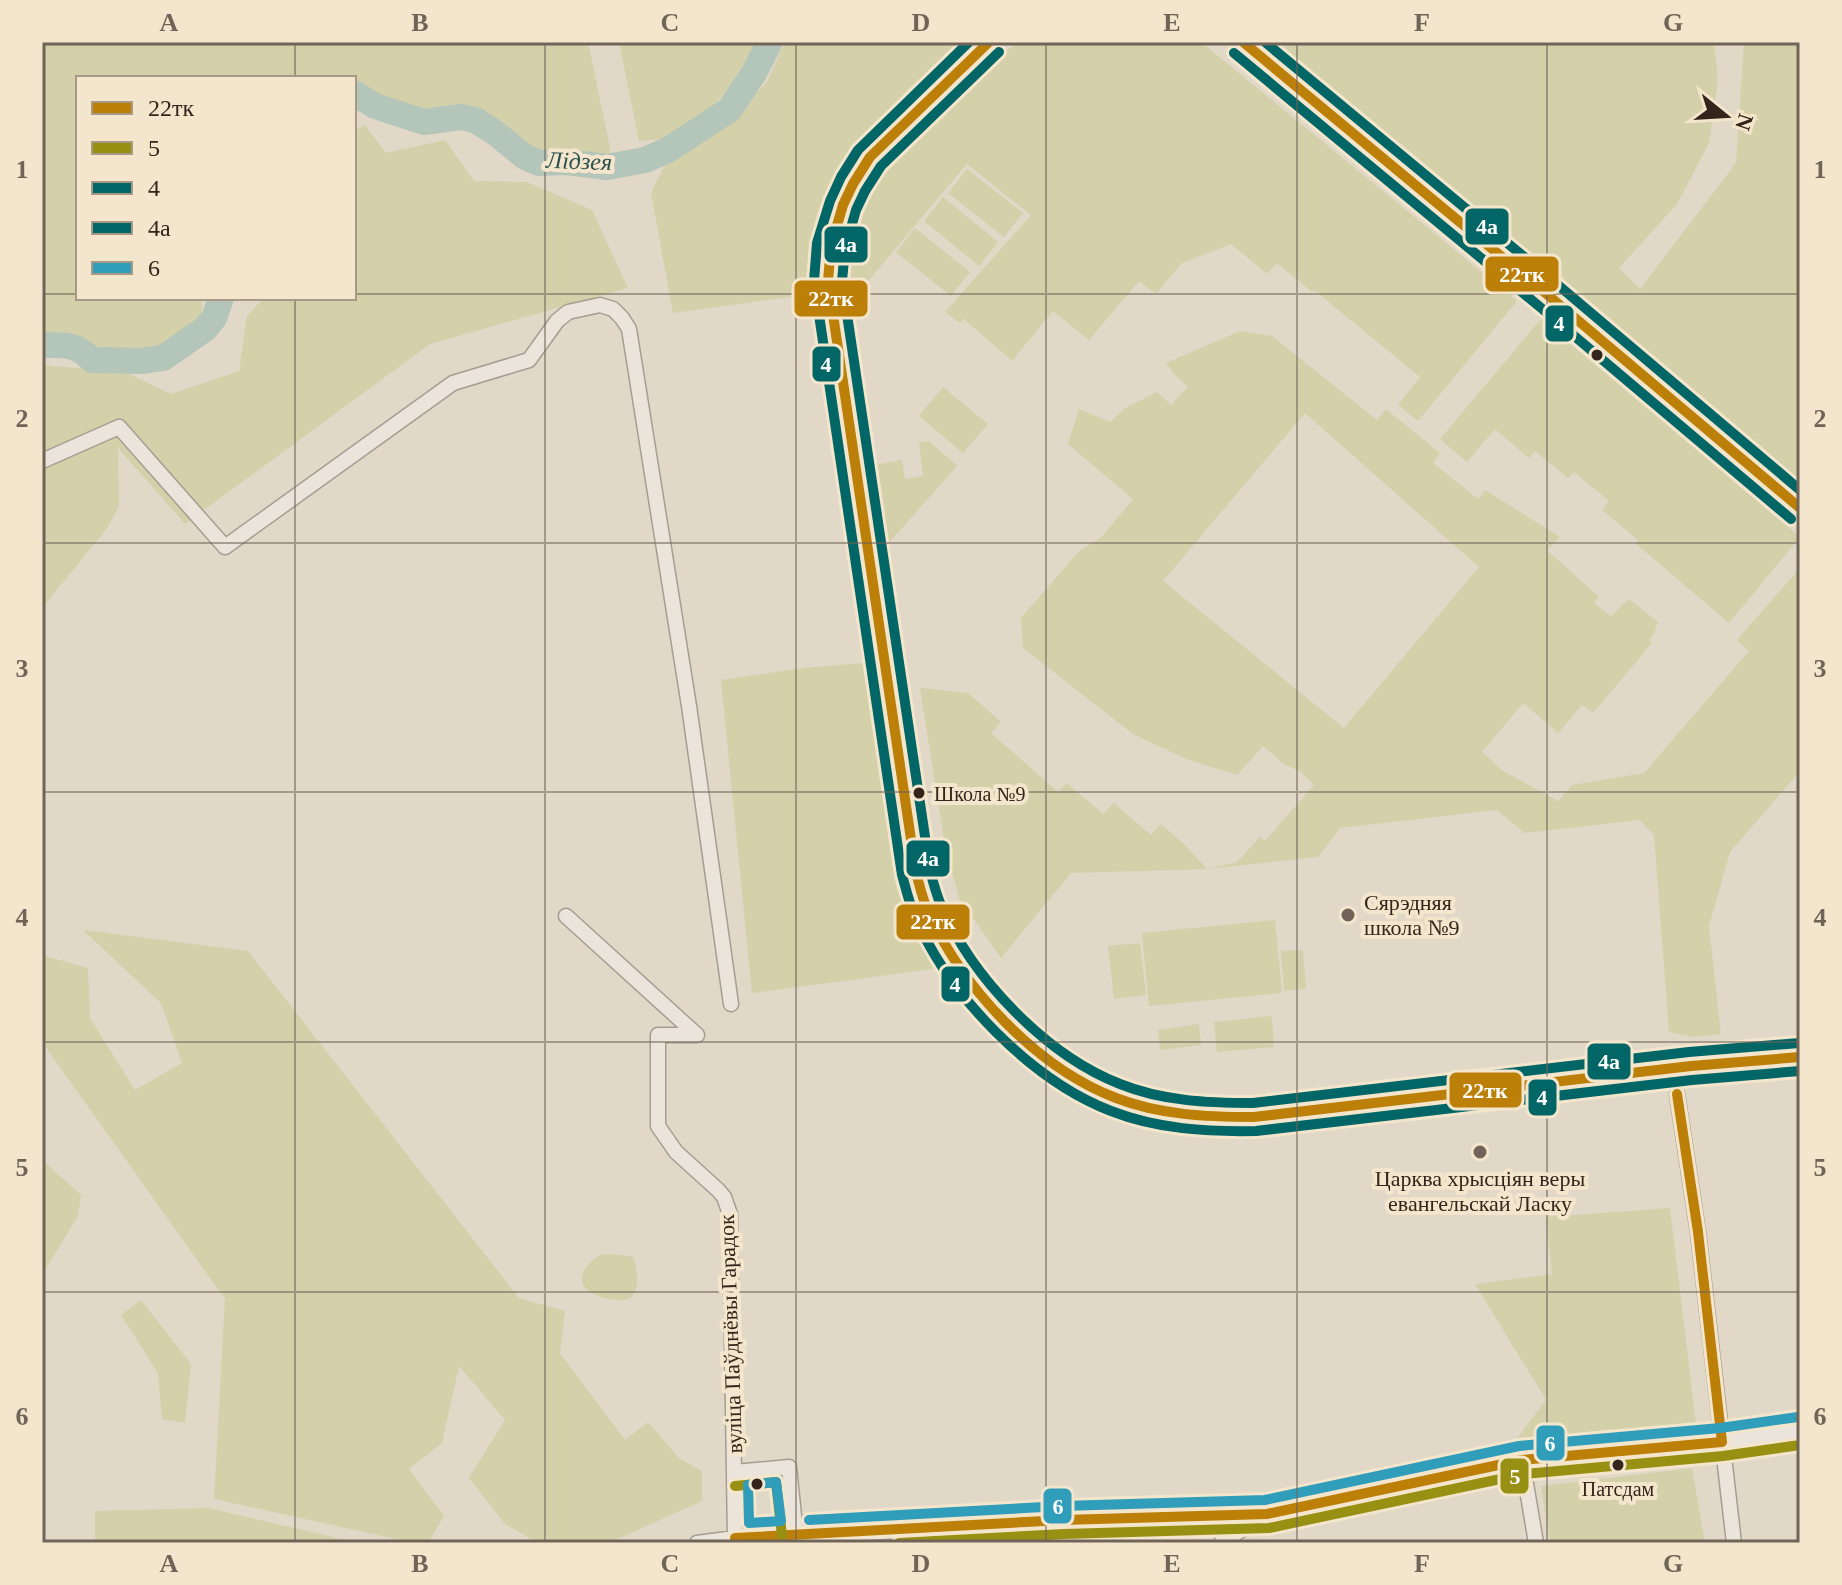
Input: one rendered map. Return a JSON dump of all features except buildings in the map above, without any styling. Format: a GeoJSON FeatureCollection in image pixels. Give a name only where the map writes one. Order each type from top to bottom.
{"type":"FeatureCollection","features":[{"type":"Feature","properties":{"kind":"street"},"geometry":{"type":"LineString","coordinates":[[989,42],[870,157],[843,205],[831,246],[828,281],[916,873],[927,912],[981,995],[1022,1039],[1084,1083],[1113,1097],[1200,1116],[1254,1117],[1691,1066],[1800,1057]]}},
{"type":"Feature","properties":{"kind":"street"},"geometry":{"type":"LineString","coordinates":[[1243,42],[1800,508]]}},
{"type":"Feature","properties":{"kind":"street"},"geometry":{"type":"LineString","coordinates":[[42,461],[119,427],[225,547],[453,383],[529,360],[568,312],[600,305],[613,309],[629,329],[689,706],[731,1004]]}},
{"type":"Feature","properties":{"kind":"street","name":"вуліца Паўднёвы Гарадок"},"geometry":{"type":"LineString","coordinates":[[566,916],[697,1035],[658,1035],[658,1126],[676,1152],[724,1197],[730,1214],[735,1538]]}},
{"type":"Feature","properties":{"kind":"street"},"geometry":{"type":"LineString","coordinates":[[1677,1094],[1698,1232],[1734,1543]]}},
{"type":"Feature","properties":{"kind":"street"},"geometry":{"type":"LineString","coordinates":[[697,1543],[735,1538],[1063,1520],[1267,1514],[1522,1460],[1722,1442],[1800,1431]]}},
{"type":"Feature","properties":{"kind":"street"},"geometry":{"type":"LineString","coordinates":[[1522,1460],[1536,1543]]}},
{"type":"Feature","properties":{"kind":"street"},"geometry":{"type":"LineString","coordinates":[[734,1472],[789,1467],[804,1534]]}},
{"type":"Feature","properties":{"kind":"street"},"geometry":{"type":"LineString","coordinates":[[1221,1543],[1267,1514]]}},
{"type":"Feature","properties":{"kind":"shaded area"},"geometry":{"type":"Polygon","coordinates":[[[42,42],[588,42],[612,158],[540,158],[501,131],[471,119],[429,120],[391,111],[356,91],[356,76],[76,76],[76,300],[203,300],[201,317],[148,358],[101,357],[68,342],[42,344],[42,42]]]}},
{"type":"Feature","properties":{"kind":"shaded area"},"geometry":{"type":"Polygon","coordinates":[[[619,42],[761,42],[747,70],[712,107],[666,139],[639,141],[619,42]]]}},
{"type":"Feature","properties":{"kind":"shaded area"},"geometry":{"type":"Polygon","coordinates":[[[785,42],[966,42],[853,156],[832,191],[820,230],[812,294],[673,313],[651,193],[665,164],[729,121],[767,82],[785,42]]]}},
{"type":"Feature","properties":{"kind":"shaded area"},"geometry":{"type":"Polygon","coordinates":[[[1016,42],[1201,42],[1517,301],[1418,421],[1398,405],[1420,377],[1277,263],[1267,274],[1231,244],[1182,263],[1156,294],[1139,281],[1089,340],[1053,311],[1012,361],[964,319],[960,323],[945,312],[1031,215],[967,164],[852,300],[850,265],[854,231],[860,208],[874,181],[905,146],[1016,42]]]}},
{"type":"Feature","properties":{"kind":"shaded area"},"geometry":{"type":"Polygon","coordinates":[[[1277,42],[1714,42],[1718,81],[1709,143],[1677,204],[1619,268],[1640,289],[1736,163],[1744,42],[1800,42],[1800,492],[1277,42]]]}},
{"type":"Feature","properties":{"kind":"shaded area"},"geometry":{"type":"Polygon","coordinates":[[[365,125],[386,153],[445,140],[474,181],[527,182],[592,210],[628,288],[430,344],[185,524],[118,448],[119,506],[108,527],[42,608],[42,365],[125,372],[171,394],[239,371],[247,316],[262,300],[356,300],[356,130],[365,125]]]}},
{"type":"Feature","properties":{"kind":"shaded area"},"geometry":{"type":"Polygon","coordinates":[[[967,169],[1023,213],[1004,237],[948,193],[967,169]]]}},
{"type":"Feature","properties":{"kind":"shaded area"},"geometry":{"type":"Polygon","coordinates":[[[943,197],[998,242],[979,266],[924,221],[943,197]]]}},
{"type":"Feature","properties":{"kind":"shaded area"},"geometry":{"type":"Polygon","coordinates":[[[915,228],[970,272],[951,296],[896,252],[915,228]]]}},
{"type":"Feature","properties":{"kind":"shaded area"},"geometry":{"type":"Polygon","coordinates":[[[1541,319],[1800,537],[1729,623],[1636,544],[1638,540],[1602,510],[1609,501],[1574,472],[1568,478],[1535,451],[1529,458],[1495,429],[1467,462],[1440,439],[1541,319]]]}},
{"type":"Feature","properties":{"kind":"shaded area"},"geometry":{"type":"Polygon","coordinates":[[[1240,331],[1272,336],[1377,420],[1386,409],[1440,453],[1433,463],[1478,499],[1485,490],[1560,537],[1547,550],[1599,597],[1594,603],[1611,616],[1629,599],[1658,622],[1649,640],[1652,643],[1593,713],[1582,705],[1558,733],[1523,703],[1482,752],[1503,771],[1558,801],[1572,785],[1644,773],[1749,651],[1737,640],[1800,568],[1800,771],[1730,852],[1709,926],[1721,1034],[1694,1037],[1669,1032],[1654,835],[1640,820],[1524,833],[1497,810],[1340,828],[1318,857],[1207,869],[1237,862],[1260,837],[1265,841],[1314,785],[1301,772],[1284,764],[1263,746],[1237,775],[1186,759],[1133,734],[1023,648],[1021,618],[1079,551],[1101,538],[1133,499],[1068,444],[1079,409],[1110,422],[1125,408],[1157,392],[1171,405],[1188,387],[1166,363],[1240,331]],[[1305,413],[1163,581],[1344,728],[1479,567],[1305,413]]]}},
{"type":"Feature","properties":{"kind":"shaded area"},"geometry":{"type":"Polygon","coordinates":[[[943,387],[988,424],[963,453],[919,416],[943,387]]]}},
{"type":"Feature","properties":{"kind":"shaded area"},"geometry":{"type":"Polygon","coordinates":[[[929,441],[957,466],[886,546],[874,465],[902,460],[905,479],[923,476],[919,443],[929,441]]]}},
{"type":"Feature","properties":{"kind":"shaded area"},"geometry":{"type":"Polygon","coordinates":[[[864,663],[911,904],[948,967],[752,993],[721,680],[864,663]]]}},
{"type":"Feature","properties":{"kind":"shaded area"},"geometry":{"type":"Polygon","coordinates":[[[920,688],[968,693],[1001,722],[991,733],[1058,792],[1067,783],[1103,814],[1114,803],[1151,835],[1161,824],[1207,869],[1071,873],[1001,958],[959,898],[944,840],[920,688]]]}},
{"type":"Feature","properties":{"kind":"shaded area"},"geometry":{"type":"Polygon","coordinates":[[[1275,920],[1282,993],[1149,1006],[1142,933],[1275,920]]]}},
{"type":"Feature","properties":{"kind":"shaded area"},"geometry":{"type":"Polygon","coordinates":[[[83,930],[248,951],[519,1298],[565,1311],[560,1353],[625,1440],[648,1422],[680,1459],[702,1471],[702,1501],[609,1543],[538,1543],[505,1524],[469,1478],[505,1420],[459,1366],[442,1443],[409,1469],[444,1516],[428,1543],[414,1543],[214,1499],[225,1299],[42,1042],[42,955],[88,968],[90,1018],[135,1090],[182,1063],[161,1003],[83,930]]]}},
{"type":"Feature","properties":{"kind":"shaded area"},"geometry":{"type":"Polygon","coordinates":[[[1140,943],[1146,995],[1114,999],[1108,946],[1140,943]]]}},
{"type":"Feature","properties":{"kind":"shaded area"},"geometry":{"type":"Polygon","coordinates":[[[1303,950],[1306,989],[1284,991],[1281,951],[1303,950]]]}},
{"type":"Feature","properties":{"kind":"shaded area"},"geometry":{"type":"Polygon","coordinates":[[[1272,1016],[1274,1047],[1217,1052],[1214,1022],[1272,1016]]]}},
{"type":"Feature","properties":{"kind":"shaded area"},"geometry":{"type":"Polygon","coordinates":[[[1199,1024],[1201,1045],[1160,1050],[1158,1030],[1199,1024]]]}},
{"type":"Feature","properties":{"kind":"shaded area"},"geometry":{"type":"Polygon","coordinates":[[[42,1160],[81,1195],[78,1216],[42,1275],[42,1160]]]}},
{"type":"Feature","properties":{"kind":"shaded area"},"geometry":{"type":"Polygon","coordinates":[[[1670,1208],[1696,1424],[1512,1445],[1546,1400],[1475,1284],[1552,1274],[1546,1217],[1670,1208]]]}},
{"type":"Feature","properties":{"kind":"shaded area"},"geometry":{"type":"Polygon","coordinates":[[[604,1254],[632,1256],[637,1284],[630,1298],[608,1299],[590,1292],[584,1286],[582,1278],[585,1269],[604,1254]]]}},
{"type":"Feature","properties":{"kind":"shaded area"},"geometry":{"type":"Polygon","coordinates":[[[141,1300],[191,1364],[185,1423],[162,1419],[158,1373],[121,1315],[141,1300]]]}},
{"type":"Feature","properties":{"kind":"shaded area"},"geometry":{"type":"Polygon","coordinates":[[[1692,1468],[1705,1543],[1550,1543],[1541,1486],[1692,1468]]]}},
{"type":"Feature","properties":{"kind":"shaded area"},"geometry":{"type":"Polygon","coordinates":[[[208,1508],[359,1543],[95,1543],[95,1511],[208,1508]]]}},
{"type":"Feature","properties":{"kind":"waterway","name":"Лідзея"},"geometry":{"type":"LineString","coordinates":[[356,94],[375,106],[424,122],[461,117],[475,120],[525,157],[539,163],[566,162],[607,167],[645,160],[668,150],[729,110],[770,42]]}},
{"type":"Feature","properties":{"kind":"waterway","name":"Лідзея"},"geometry":{"type":"LineString","coordinates":[[42,345],[75,348],[92,360],[163,358],[205,329],[214,318],[220,300]]}},
{"type":"Feature","properties":{"kind":"transit line","name":"4"},"geometry":{"type":"LineString","coordinates":[[969,42],[858,150],[830,201],[817,243],[814,281],[902,875],[913,911],[930,946],[970,1004],[1023,1057],[1081,1097],[1128,1117],[1164,1126],[1201,1130],[1256,1131],[1692,1080],[1800,1071]]}},
{"type":"Feature","properties":{"kind":"transit line","name":"22тк"},"geometry":{"type":"LineString","coordinates":[[989,42],[870,157],[843,205],[831,246],[828,281],[916,873],[927,909],[944,942],[983,997],[1031,1046],[1087,1085],[1133,1104],[1201,1115],[1254,1117],[1691,1066],[1800,1057]]}},
{"type":"Feature","properties":{"kind":"transit line","name":"22тк"},"geometry":{"type":"LineString","coordinates":[[1243,42],[1800,508]]}},
{"type":"Feature","properties":{"kind":"transit line","name":"4а"},"geometry":{"type":"LineString","coordinates":[[1265,42],[1800,490]]}},
{"type":"Feature","properties":{"kind":"transit line","name":"4а"},"geometry":{"type":"LineString","coordinates":[[999,52],[881,166],[856,210],[845,249],[842,281],[930,870],[939,901],[955,932],[992,986],[1039,1034],[1092,1071],[1136,1090],[1202,1101],[1253,1103],[1689,1052],[1799,1043]]}},
{"type":"Feature","properties":{"kind":"transit line","name":"4"},"geometry":{"type":"LineString","coordinates":[[1234,53],[1791,519]]}},
{"type":"Feature","properties":{"kind":"transit line","name":"22тк"},"geometry":{"type":"LineString","coordinates":[[1677,1094],[1698,1232],[1722,1442]]}},
{"type":"Feature","properties":{"kind":"transit line","name":"6"},"geometry":{"type":"LineString","coordinates":[[809,1520],[1062,1506],[1265,1500],[1519,1446],[1720,1428],[1798,1417]]}},
{"type":"Feature","properties":{"kind":"transit line","name":"22тк"},"geometry":{"type":"LineString","coordinates":[[735,1538],[1063,1520],[1267,1514],[1522,1460],[1722,1442]]}},
{"type":"Feature","properties":{"kind":"transit line","name":"5"},"geometry":{"type":"LineString","coordinates":[[899,1543],[1269,1528],[1524,1474],[1723,1456],[1800,1445]]}},
{"type":"Feature","properties":{"kind":"transit line","name":"5"},"geometry":{"type":"LineString","coordinates":[[735,1486],[776,1482],[782,1536]]}},
{"type":"Feature","properties":{"kind":"transit line","name":"6"},"geometry":{"type":"LineString","coordinates":[[776,1482],[781,1521],[749,1523],[748,1485],[776,1482]]}},
{"type":"Feature","properties":{"kind":"place","name":"Школа №9"},"geometry":{"type":"Point","coordinates":[919,793]}},
{"type":"Feature","properties":{"kind":"place","name":"Сярэдняя школа №9"},"geometry":{"type":"Point","coordinates":[1348,915]}},
{"type":"Feature","properties":{"kind":"place","name":"Царква хрысціян веры евангельскай Ласку"},"geometry":{"type":"Point","coordinates":[1480,1152]}},
{"type":"Feature","properties":{"kind":"place","name":"Патсдам"},"geometry":{"type":"Point","coordinates":[1618,1465]}}]}
